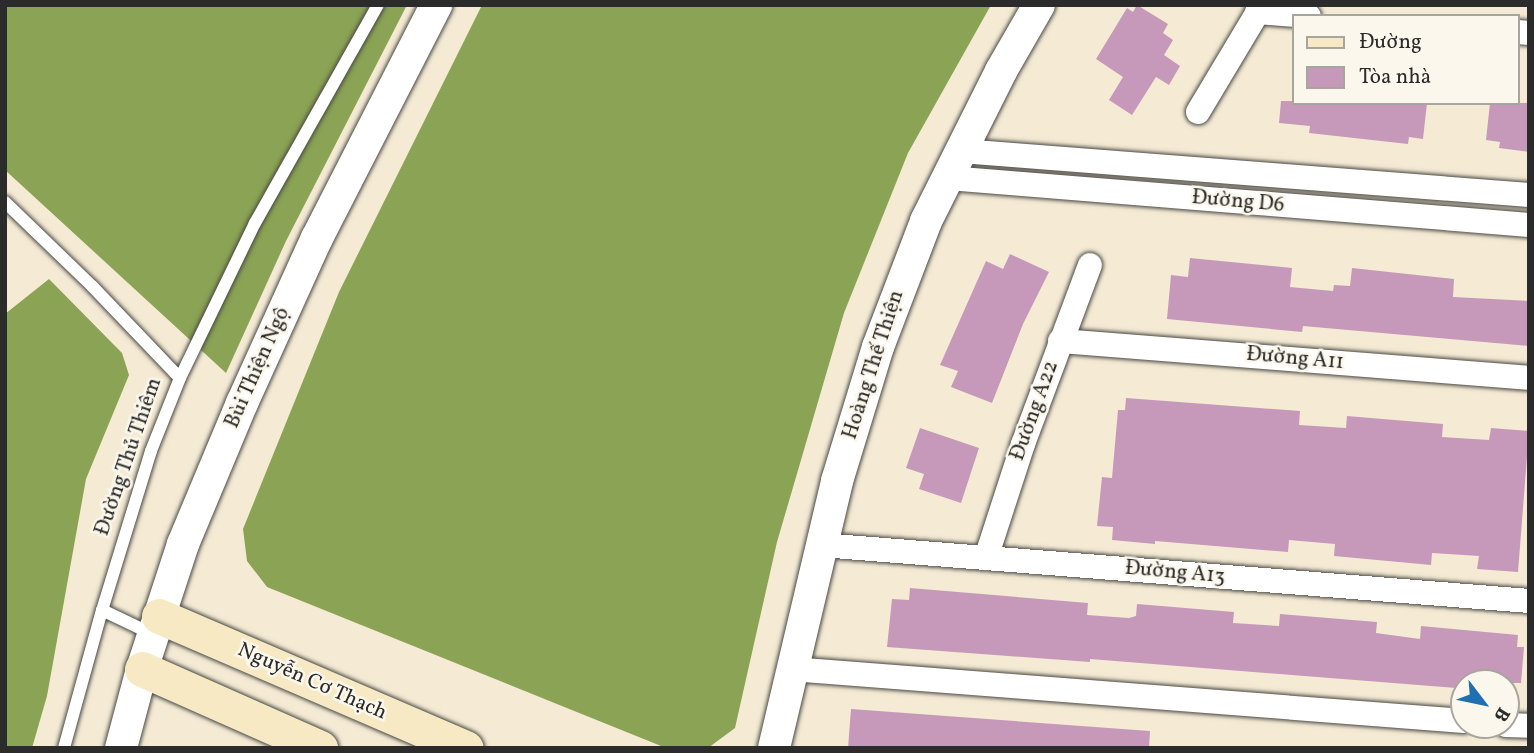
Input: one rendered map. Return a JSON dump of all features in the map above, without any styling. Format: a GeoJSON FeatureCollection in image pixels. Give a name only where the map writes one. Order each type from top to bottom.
{"type":"FeatureCollection","features":[{"type":"Feature","properties":{"kind":"main road","name":"Nguyễn Cơ Thạch"},"geometry":{"type":"LineString","coordinates":[[156,625],[466,748]]}},
{"type":"Feature","properties":{"kind":"main road"},"geometry":{"type":"LineString","coordinates":[[142,669],[320,748]]}},
{"type":"Feature","properties":{"kind":"street","name":"Bùi Thiện Ngộ"},"geometry":{"type":"LineString","coordinates":[[121,748],[142,669],[183,544],[242,403],[317,238],[436,5]]}},
{"type":"Feature","properties":{"kind":"street","name":"Hoàng Thế Thiện"},"geometry":{"type":"LineString","coordinates":[[774,748],[790,669],[821,545],[872,363],[917,244],[954,165],[1039,5]]}},
{"type":"Feature","properties":{"kind":"street"},"geometry":{"type":"LineString","coordinates":[[1198,113],[1259,8],[1296,14]]}},
{"type":"Feature","properties":{"kind":"street","name":"Đường D6"},"geometry":{"type":"LineString","coordinates":[[954,165],[1529,195]]}},
{"type":"Feature","properties":{"kind":"street","name":"Đường D6"},"geometry":{"type":"LineString","coordinates":[[954,165],[1529,225]]}},
{"type":"Feature","properties":{"kind":"street","name":"Đường A22"},"geometry":{"type":"LineString","coordinates":[[986,558],[1060,341],[1090,265]]}},
{"type":"Feature","properties":{"kind":"street","name":"Đường A11"},"geometry":{"type":"LineString","coordinates":[[1060,341],[1529,378]]}},
{"type":"Feature","properties":{"kind":"street","name":"Đường A13"},"geometry":{"type":"LineString","coordinates":[[821,545],[1529,601]]}},
{"type":"Feature","properties":{"kind":"street"},"geometry":{"type":"LineString","coordinates":[[790,669],[1450,720]]}},
{"type":"Feature","properties":{"kind":"lane"},"geometry":{"type":"LineString","coordinates":[[180,378],[255,223],[378,5]]}},
{"type":"Feature","properties":{"kind":"lane","name":"Đường Thủ Thiêm"},"geometry":{"type":"LineString","coordinates":[[5,202],[92,286],[180,378],[123,532],[64,748]]}},
{"type":"Feature","properties":{"kind":"lane"},"geometry":{"type":"LineString","coordinates":[[102,610],[156,625]]}},
{"type":"Feature","properties":{"kind":"green space"},"geometry":{"type":"Polygon","coordinates":[[[5,5],[407,5],[286,241],[226,373],[5,170],[5,5]]]}},
{"type":"Feature","properties":{"kind":"green space"},"geometry":{"type":"Polygon","coordinates":[[[482,5],[991,5],[908,153],[844,313],[777,542],[735,728],[708,748],[666,748],[267,587],[247,561],[243,529],[339,292],[482,5]]]}},
{"type":"Feature","properties":{"kind":"green space"},"geometry":{"type":"Polygon","coordinates":[[[49,279],[122,353],[129,375],[86,479],[47,696],[32,748],[5,748],[5,314],[49,279]]]}},
{"type":"Feature","properties":{"kind":"building"},"geometry":{"type":"Polygon","coordinates":[[[1137,5],[1168,24],[1163,33],[1173,40],[1164,55],[1180,66],[1169,85],[1156,77],[1132,115],[1109,100],[1123,77],[1096,59],[1127,8],[1133,12],[1137,5]]]}},
{"type":"Feature","properties":{"kind":"building"},"geometry":{"type":"Polygon","coordinates":[[[1281,101],[1292,101],[1292,105],[1427,105],[1423,139],[1409,137],[1408,144],[1309,133],[1310,126],[1279,123],[1281,101]]]}},
{"type":"Feature","properties":{"kind":"building"},"geometry":{"type":"Polygon","coordinates":[[[1529,103],[1529,152],[1499,148],[1500,142],[1486,140],[1490,105],[1529,103]]]}},
{"type":"Feature","properties":{"kind":"building"},"geometry":{"type":"Polygon","coordinates":[[[1010,254],[1049,272],[1023,324],[992,403],[951,387],[958,371],[940,365],[986,261],[1003,269],[1010,254]]]}},
{"type":"Feature","properties":{"kind":"building"},"geometry":{"type":"Polygon","coordinates":[[[1190,258],[1292,268],[1290,287],[1333,291],[1334,285],[1350,286],[1352,268],[1454,279],[1453,297],[1529,301],[1529,346],[1303,326],[1302,332],[1167,319],[1171,275],[1188,277],[1190,258]]]}},
{"type":"Feature","properties":{"kind":"building"},"geometry":{"type":"Polygon","coordinates":[[[1126,398],[1300,411],[1299,425],[1346,428],[1347,416],[1443,424],[1442,437],[1489,440],[1491,428],[1529,431],[1518,572],[1477,569],[1479,556],[1432,553],[1431,565],[1334,556],[1335,544],[1289,540],[1288,552],[1112,540],[1113,527],[1097,526],[1102,477],[1112,478],[1118,410],[1125,410],[1126,398]]]}},
{"type":"Feature","properties":{"kind":"building"},"geometry":{"type":"Polygon","coordinates":[[[920,428],[979,448],[961,503],[919,489],[924,474],[906,468],[920,428]]]}},
{"type":"Feature","properties":{"kind":"building"},"geometry":{"type":"Polygon","coordinates":[[[910,588],[1088,603],[1087,615],[1129,618],[1136,616],[1137,604],[1234,612],[1233,623],[1279,626],[1280,614],[1377,622],[1376,633],[1420,639],[1421,626],[1518,635],[1517,647],[1524,647],[1521,683],[1520,669],[1450,669],[1450,688],[1090,659],[1090,662],[887,647],[892,599],[909,600],[910,588]]]}},
{"type":"Feature","properties":{"kind":"building"},"geometry":{"type":"Polygon","coordinates":[[[851,709],[1150,731],[1149,748],[848,748],[851,709]]]}}]}
